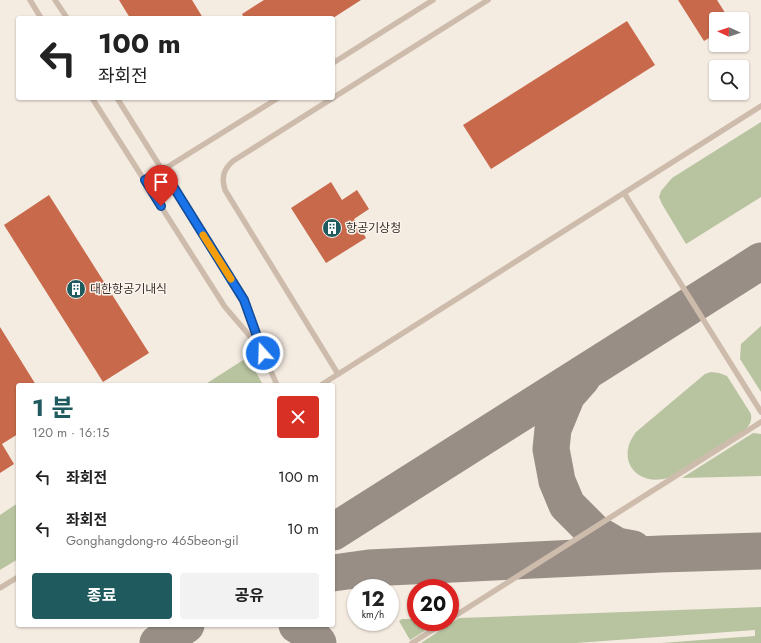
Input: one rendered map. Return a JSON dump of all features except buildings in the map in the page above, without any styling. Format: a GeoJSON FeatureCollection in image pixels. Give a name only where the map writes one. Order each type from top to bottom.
{"type":"FeatureCollection","features":[{"type":"Feature","properties":{"kind":"lane"},"geometry":{"type":"LineString","coordinates":[[30,0],[41,16]]}},
{"type":"Feature","properties":{"kind":"lane"},"geometry":{"type":"LineString","coordinates":[[55,0],[65,16]]}},
{"type":"Feature","properties":{"kind":"lane"},"geometry":{"type":"LineString","coordinates":[[335,62],[433,0]]}},
{"type":"Feature","properties":{"kind":"lane"},"geometry":{"type":"LineString","coordinates":[[335,97],[488,0]]}},
{"type":"Feature","properties":{"kind":"lane"},"geometry":{"type":"LineString","coordinates":[[93,100],[225,307],[263,353]]}},
{"type":"Feature","properties":{"kind":"lane"},"geometry":{"type":"LineString","coordinates":[[118,100],[244,300],[263,353],[276,383]]}},
{"type":"Feature","properties":{"kind":"lane"},"geometry":{"type":"LineString","coordinates":[[145,180],[275,100]]}},
{"type":"Feature","properties":{"kind":"lane"},"geometry":{"type":"LineString","coordinates":[[330,100],[227,166],[222,181],[225,190],[338,374]]}},
{"type":"Feature","properties":{"kind":"lane"},"geometry":{"type":"LineString","coordinates":[[324,383],[761,106]]}},
{"type":"Feature","properties":{"kind":"lane"},"geometry":{"type":"LineString","coordinates":[[624,193],[761,412]]}},
{"type":"Feature","properties":{"kind":"lane"},"geometry":{"type":"LineString","coordinates":[[459,613],[761,422]]}},
{"type":"Feature","properties":{"kind":"lane"},"geometry":{"type":"LineString","coordinates":[[0,588],[16,578]]}},
{"type":"Feature","properties":{"kind":"lane"},"geometry":{"type":"LineString","coordinates":[[412,643],[431,631]]}},
{"type":"Feature","properties":{"kind":"green space"},"geometry":{"type":"Polygon","coordinates":[[[761,122],[761,197],[686,244],[662,204],[659,197],[661,191],[672,178],[761,122]]]}},
{"type":"Feature","properties":{"kind":"green space"},"geometry":{"type":"Polygon","coordinates":[[[761,326],[761,392],[740,359],[741,344],[761,326]]]}},
{"type":"Feature","properties":{"kind":"green space"},"geometry":{"type":"Polygon","coordinates":[[[248,357],[262,383],[207,383],[248,357]]]}},
{"type":"Feature","properties":{"kind":"green space"},"geometry":{"type":"Polygon","coordinates":[[[711,372],[727,376],[751,414],[749,426],[668,478],[657,480],[638,475],[628,461],[630,442],[636,432],[705,374],[711,372]]]}},
{"type":"Feature","properties":{"kind":"green space"},"geometry":{"type":"Polygon","coordinates":[[[753,433],[761,434],[761,476],[682,478],[753,433]]]}},
{"type":"Feature","properties":{"kind":"green space"},"geometry":{"type":"Polygon","coordinates":[[[16,504],[16,560],[0,570],[0,515],[16,504]]]}},
{"type":"Feature","properties":{"kind":"green space"},"geometry":{"type":"Polygon","coordinates":[[[761,607],[761,643],[661,643],[755,636],[755,630],[576,643],[421,643],[439,631],[459,631],[459,618],[761,607]]]}},
{"type":"Feature","properties":{"kind":"green space"},"geometry":{"type":"Polygon","coordinates":[[[402,619],[407,619],[407,631],[424,631],[410,640],[399,621],[402,619]]]}},
{"type":"Feature","properties":{"kind":"taxiway"},"geometry":{"type":"LineString","coordinates":[[335,531],[761,261]]}},
{"type":"Feature","properties":{"kind":"taxiway"},"geometry":{"type":"LineString","coordinates":[[582,378],[567,395],[553,429],[551,449],[557,481],[567,505],[595,533],[617,546],[633,549]]}},
{"type":"Feature","properties":{"kind":"taxiway"},"geometry":{"type":"LineString","coordinates":[[335,573],[369,568],[661,554],[761,551]]}},
{"type":"Feature","properties":{"kind":"taxiway"},"geometry":{"type":"LineString","coordinates":[[158,643],[183,627]]}},
{"type":"Feature","properties":{"kind":"taxiway"},"geometry":{"type":"LineString","coordinates":[[300,627],[307,631],[318,643]]}},
{"type":"Feature","properties":{"kind":"slow traffic"},"geometry":{"type":"LineString","coordinates":[[203,235],[231,279]]}},
{"type":"Feature","properties":{"kind":"place","name":"항공기상청"},"geometry":{"type":"Point","coordinates":[332,228]}},
{"type":"Feature","properties":{"kind":"place","name":"대한항공기내식"},"geometry":{"type":"Point","coordinates":[76,289]}},
{"type":"Feature","properties":{"kind":"route"},"geometry":{"type":"LineString","coordinates":[[161,206],[145,180],[163,170],[244,300],[263,353]]}}]}
